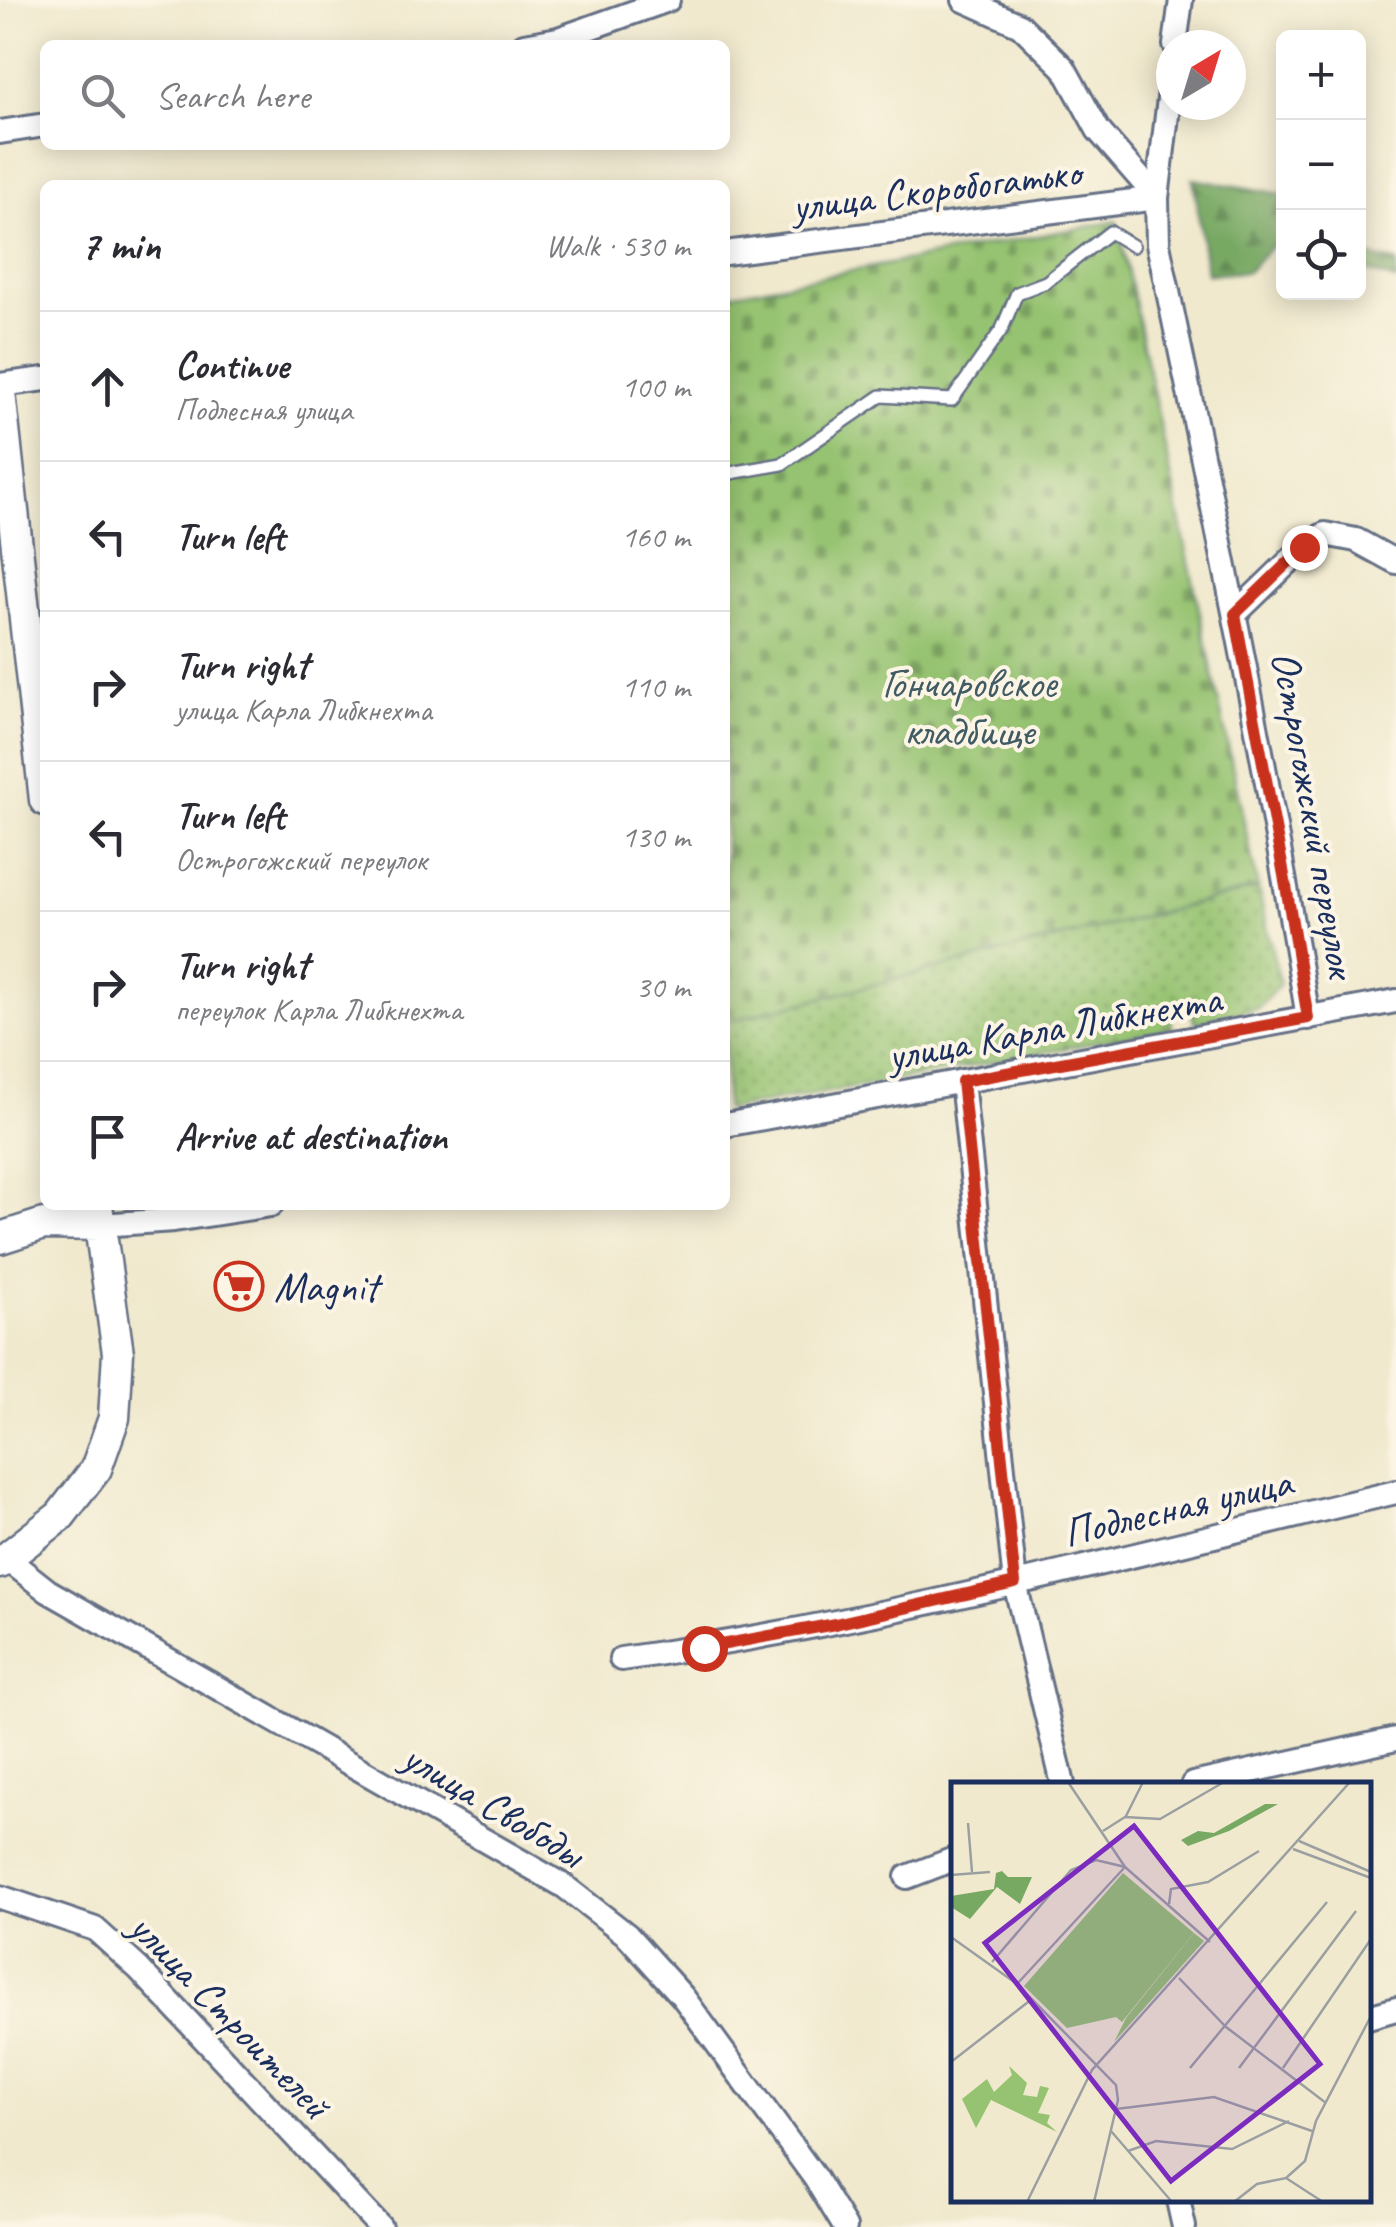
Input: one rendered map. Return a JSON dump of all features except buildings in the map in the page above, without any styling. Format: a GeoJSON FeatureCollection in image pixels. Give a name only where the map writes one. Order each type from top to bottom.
{"type":"FeatureCollection","features":[{"type":"Feature","properties":{"kind":"main road"},"geometry":{"type":"LineString","coordinates":[[0,393],[9,539],[40,764]]}},
{"type":"Feature","properties":{"kind":"main road"},"geometry":{"type":"LineString","coordinates":[[0,1238],[44,1224],[98,1215],[118,1353],[114,1418],[96,1468],[60,1516],[3,1560]]}},
{"type":"Feature","properties":{"kind":"street"},"geometry":{"type":"LineString","coordinates":[[552,40],[668,0]]}},
{"type":"Feature","properties":{"kind":"street"},"geometry":{"type":"LineString","coordinates":[[964,0],[1020,24],[1064,68],[1098,130],[1157,198]]}},
{"type":"Feature","properties":{"kind":"street"},"geometry":{"type":"LineString","coordinates":[[1177,30],[1181,0]]}},
{"type":"Feature","properties":{"kind":"street","name":"Острогожский переулок"},"geometry":{"type":"LineString","coordinates":[[1166,120],[1157,198],[1158,244],[1235,614],[1308,1018]]}},
{"type":"Feature","properties":{"kind":"street"},"geometry":{"type":"LineString","coordinates":[[0,132],[40,126]]}},
{"type":"Feature","properties":{"kind":"street","name":"улица Скоробогатько"},"geometry":{"type":"LineString","coordinates":[[730,252],[1157,198]]}},
{"type":"Feature","properties":{"kind":"street"},"geometry":{"type":"LineString","coordinates":[[0,385],[40,380]]}},
{"type":"Feature","properties":{"kind":"street"},"geometry":{"type":"LineString","coordinates":[[1235,614],[1304,547],[1326,534],[1356,540],[1396,562]]}},
{"type":"Feature","properties":{"kind":"street","name":"улица Карла Либкнехта"},"geometry":{"type":"LineString","coordinates":[[730,1124],[1396,1000]]}},
{"type":"Feature","properties":{"kind":"street"},"geometry":{"type":"LineString","coordinates":[[962,1081],[1015,1583],[1064,1782]]}},
{"type":"Feature","properties":{"kind":"street"},"geometry":{"type":"LineString","coordinates":[[98,1215],[210,1210]]}},
{"type":"Feature","properties":{"kind":"street","name":"Подлесная улица"},"geometry":{"type":"LineString","coordinates":[[621,1659],[835,1624],[1396,1492]]}},
{"type":"Feature","properties":{"kind":"street","name":"улица Свободы"},"geometry":{"type":"LineString","coordinates":[[3,1560],[48,1591],[564,1886],[627,1935],[683,1997],[815,2178],[844,2227]]}},
{"type":"Feature","properties":{"kind":"street"},"geometry":{"type":"LineString","coordinates":[[1202,1782],[1396,1739]]}},
{"type":"Feature","properties":{"kind":"street"},"geometry":{"type":"LineString","coordinates":[[907,1877],[951,1860]]}},
{"type":"Feature","properties":{"kind":"street","name":"улица Строителей"},"geometry":{"type":"LineString","coordinates":[[0,1897],[94,1929],[139,1969],[380,2227]]}},
{"type":"Feature","properties":{"kind":"street"},"geometry":{"type":"LineString","coordinates":[[1371,2016],[1396,2008]]}},
{"type":"Feature","properties":{"kind":"street"},"geometry":{"type":"LineString","coordinates":[[1178,2202],[1184,2227]]}},
{"type":"Feature","properties":{"kind":"lane"},"geometry":{"type":"LineString","coordinates":[[730,473],[782,464],[881,396],[952,400],[1002,329],[1017,293],[1046,282],[1110,232],[1132,246]]}},
{"type":"Feature","properties":{"kind":"green space"},"geometry":{"type":"Polygon","coordinates":[[[1193,179],[1276,193],[1276,242],[1247,272],[1207,274],[1193,179]]]}},
{"type":"Feature","properties":{"kind":"green space","name":"Гончаровское кладбище"},"geometry":{"type":"Polygon","coordinates":[[[1117,221],[1258,888],[730,1021],[730,294],[1117,221]]]}},
{"type":"Feature","properties":{"kind":"green space"},"geometry":{"type":"Polygon","coordinates":[[[1366,256],[1396,262],[1396,281],[1366,271],[1366,256]]]}},
{"type":"Feature","properties":{"kind":"green space"},"geometry":{"type":"Polygon","coordinates":[[[1258,888],[1280,984],[1258,1008],[1195,1023],[1188,1003],[1170,1009],[1172,1028],[730,1109],[730,1021],[1258,888]]]}},
{"type":"Feature","properties":{"kind":"place","name":"Magnit"},"geometry":{"type":"Point","coordinates":[239,1286]}},
{"type":"Feature","properties":{"kind":"route"},"geometry":{"type":"LineString","coordinates":[[704,1648],[835,1624],[1015,1583],[962,1081],[1308,1018],[1235,614],[1304,547]]}}]}
